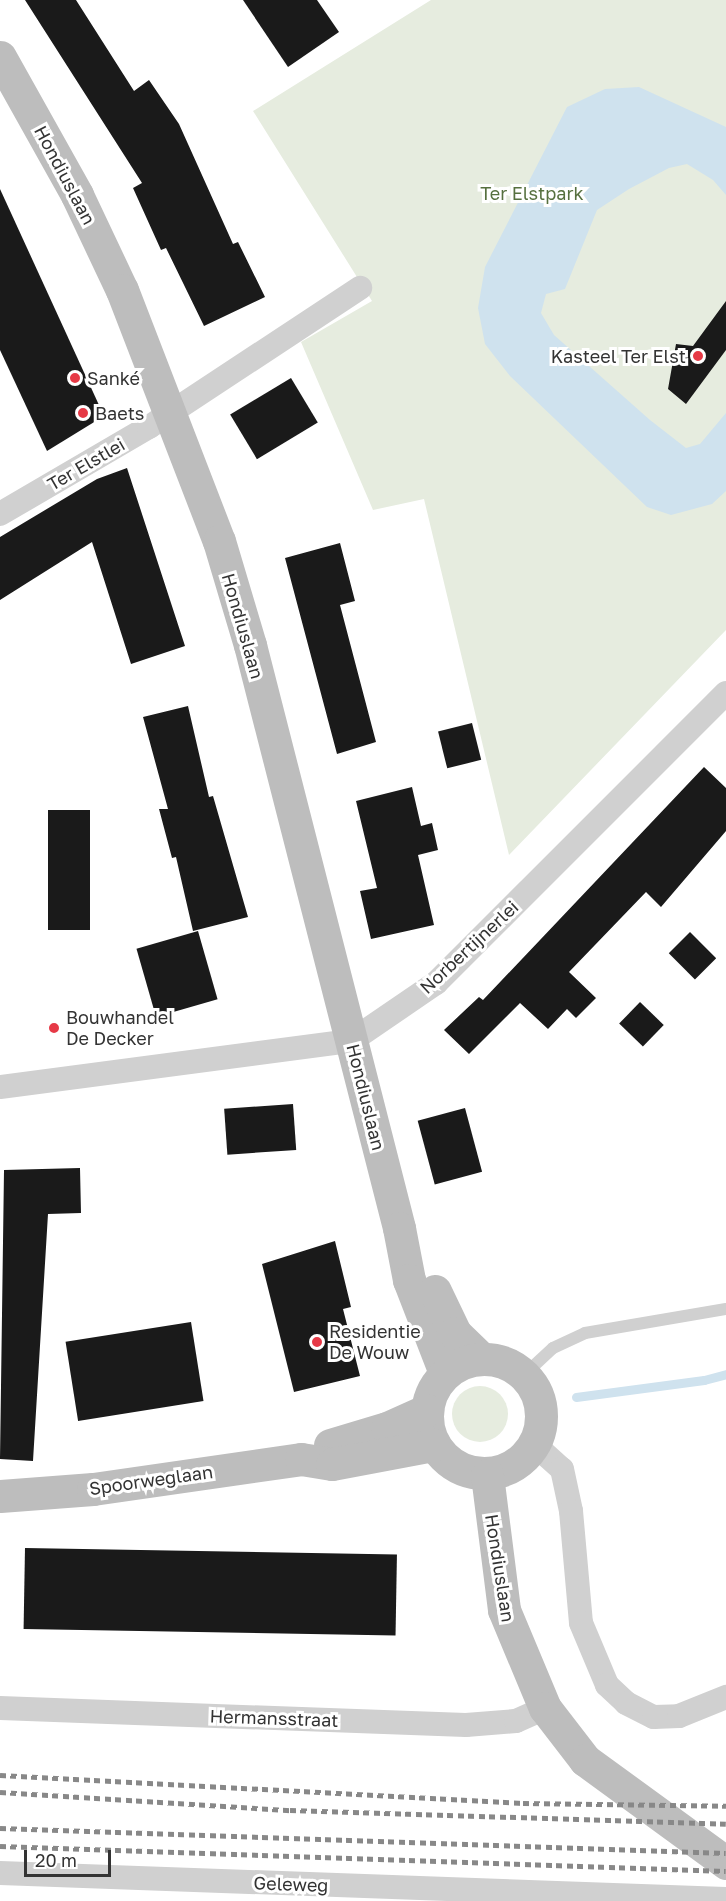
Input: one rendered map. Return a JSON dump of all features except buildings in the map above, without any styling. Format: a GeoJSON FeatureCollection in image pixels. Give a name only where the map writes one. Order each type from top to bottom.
{"type":"FeatureCollection","features":[{"type":"Feature","properties":{"kind":"street","name":"Hondiuslaan"},"geometry":{"type":"LineString","coordinates":[[0,57],[100,244],[171,411],[219,541],[247,634],[399,1228],[409,1280],[445,1373]]}},
{"type":"Feature","properties":{"kind":"street","name":"Ter Elstlei"},"geometry":{"type":"LineString","coordinates":[[0,514],[171,411],[360,288]]}},
{"type":"Feature","properties":{"kind":"street","name":"Norbertijnerlei"},"geometry":{"type":"LineString","coordinates":[[0,1087],[351,1041],[436,982],[726,693]]}},
{"type":"Feature","properties":{"kind":"street","name":"Hondiuslaan"},"geometry":{"type":"LineString","coordinates":[[399,1228],[455,1333],[481,1358]]}},
{"type":"Feature","properties":{"kind":"street"},"geometry":{"type":"LineString","coordinates":[[481,1358],[506,1362],[525,1374],[539,1397],[542,1422],[535,1445],[517,1464],[487,1475],[459,1468],[434,1445],[427,1410],[433,1389],[445,1373],[461,1363],[481,1358]]}},
{"type":"Feature","properties":{"kind":"street","name":"Spoorweglaan"},"geometry":{"type":"LineString","coordinates":[[0,1496],[93,1489],[301,1459],[427,1410]]}},
{"type":"Feature","properties":{"kind":"street","name":"Spoorweglaan"},"geometry":{"type":"LineString","coordinates":[[301,1459],[332,1464],[434,1445]]}},
{"type":"Feature","properties":{"kind":"street"},"geometry":{"type":"LineString","coordinates":[[535,1445],[562,1469],[571,1511],[581,1623],[608,1685],[626,1703],[654,1717],[679,1716],[726,1697]]}},
{"type":"Feature","properties":{"kind":"street","name":"Hondiuslaan"},"geometry":{"type":"LineString","coordinates":[[487,1475],[504,1610],[545,1708],[585,1760],[693,1836],[726,1863]]}},
{"type":"Feature","properties":{"kind":"street","name":"Hermansstraat"},"geometry":{"type":"LineString","coordinates":[[0,1708],[466,1725],[516,1721],[545,1708]]}},
{"type":"Feature","properties":{"kind":"street","name":"Geleweg"},"geometry":{"type":"LineString","coordinates":[[0,1873],[726,1899]]}},
{"type":"Feature","properties":{"kind":"lane"},"geometry":{"type":"LineString","coordinates":[[525,1374],[553,1348],[585,1333],[726,1309]]}},
{"type":"Feature","properties":{"kind":"green space","name":"Ter Elstpark"},"geometry":{"type":"Polygon","coordinates":[[[431,0],[726,0],[726,630],[509,855],[424,499],[373,510],[301,342],[372,301],[253,111],[431,0]]]}},
{"type":"Feature","properties":{"kind":"green space"},"geometry":{"type":"Polygon","coordinates":[[[480,1386],[500,1394],[508,1414],[500,1434],[480,1442],[460,1434],[452,1414],[460,1394],[480,1386]]]}},
{"type":"Feature","properties":{"kind":"water"},"geometry":{"type":"Polygon","coordinates":[[[639,87],[726,127],[726,195],[713,180],[687,164],[669,168],[629,189],[597,210],[565,289],[546,294],[541,313],[554,335],[650,420],[686,448],[700,444],[726,413],[726,491],[712,504],[671,515],[647,507],[510,376],[485,344],[478,308],[485,267],[567,107],[605,89],[639,87]]]}},
{"type":"Feature","properties":{"kind":"waterway"},"geometry":{"type":"LineString","coordinates":[[576,1397],[704,1380],[726,1374]]}},
{"type":"Feature","properties":{"kind":"railway"},"geometry":{"type":"LineString","coordinates":[[0,1775],[523,1803],[726,1806]]}},
{"type":"Feature","properties":{"kind":"railway"},"geometry":{"type":"LineString","coordinates":[[0,1792],[290,1810],[726,1824]]}},
{"type":"Feature","properties":{"kind":"railway"},"geometry":{"type":"LineString","coordinates":[[0,1828],[726,1853]]}},
{"type":"Feature","properties":{"kind":"railway"},"geometry":{"type":"LineString","coordinates":[[0,1846],[726,1871]]}},
{"type":"Feature","properties":{"kind":"place","name":"Kasteel Ter Elst"},"geometry":{"type":"Point","coordinates":[698,356]}},
{"type":"Feature","properties":{"kind":"place","name":"Sanké"},"geometry":{"type":"Point","coordinates":[75,378]}},
{"type":"Feature","properties":{"kind":"place","name":"Baets"},"geometry":{"type":"Point","coordinates":[83,413]}},
{"type":"Feature","properties":{"kind":"place","name":"Bouwhandel De Decker"},"geometry":{"type":"Point","coordinates":[54,1028]}},
{"type":"Feature","properties":{"kind":"place","name":"Residentie De Wouw"},"geometry":{"type":"Point","coordinates":[317,1342]}}]}
